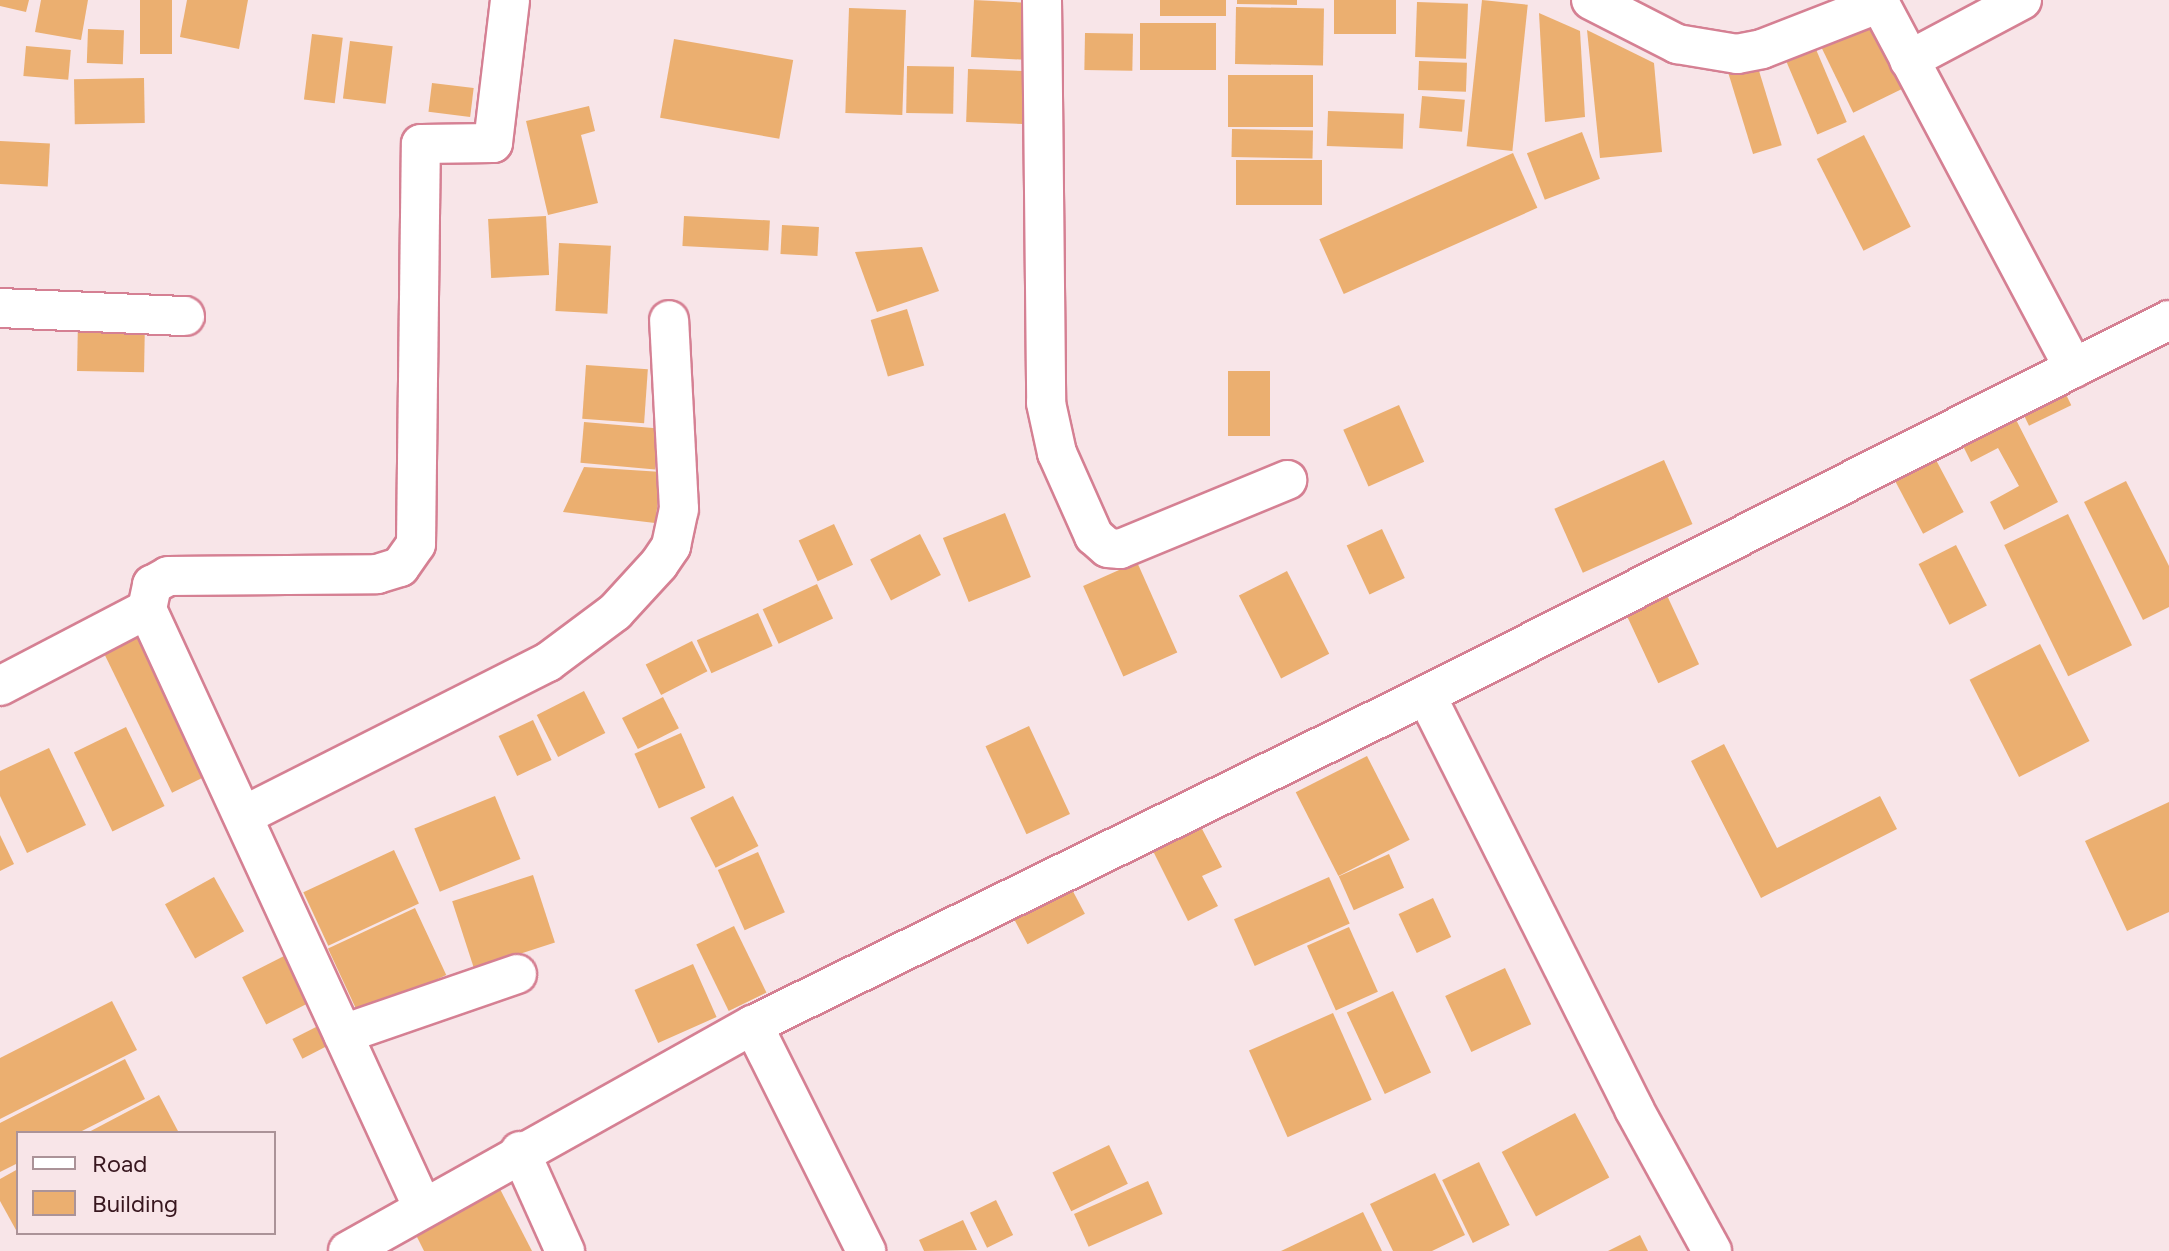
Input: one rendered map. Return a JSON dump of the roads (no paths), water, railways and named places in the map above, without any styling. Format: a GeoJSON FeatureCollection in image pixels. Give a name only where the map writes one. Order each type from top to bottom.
{"type":"FeatureCollection","features":[{"type":"Feature","properties":{"kind":"street"},"geometry":{"type":"LineString","coordinates":[[423,1208],[147,609],[152,585],[168,576],[377,574],[400,567],[416,544],[421,144],[493,143],[510,0]]}},
{"type":"Feature","properties":{"kind":"street"},"geometry":{"type":"LineString","coordinates":[[1042,0],[1046,403],[1057,453],[1094,536],[1108,548],[1120,549],[1287,480]]}},
{"type":"Feature","properties":{"kind":"street"},"geometry":{"type":"LineString","coordinates":[[1591,0],[1685,47],[1737,54],[1762,49],[1879,1],[2074,368]]}},
{"type":"Feature","properties":{"kind":"street"},"geometry":{"type":"LineString","coordinates":[[1909,60],[2022,0]]}},
{"type":"Feature","properties":{"kind":"street"},"geometry":{"type":"LineString","coordinates":[[0,308],[185,316]]}},
{"type":"Feature","properties":{"kind":"street"},"geometry":{"type":"LineString","coordinates":[[243,816],[548,662],[615,612],[659,564],[671,546],[679,509],[669,320]]}},
{"type":"Feature","properties":{"kind":"street"},"geometry":{"type":"LineString","coordinates":[[348,1251],[520,1151],[753,1025],[1426,695],[2169,320]]}},
{"type":"Feature","properties":{"kind":"street"},"geometry":{"type":"LineString","coordinates":[[0,686],[147,609]]}},
{"type":"Feature","properties":{"kind":"street"},"geometry":{"type":"LineString","coordinates":[[1426,695],[1634,1109],[1712,1251]]}},
{"type":"Feature","properties":{"kind":"street"},"geometry":{"type":"LineString","coordinates":[[343,1034],[517,974]]}},
{"type":"Feature","properties":{"kind":"street"},"geometry":{"type":"LineString","coordinates":[[753,1025],[866,1251]]}},
{"type":"Feature","properties":{"kind":"street"},"geometry":{"type":"LineString","coordinates":[[520,1151],[565,1251]]}}]}
